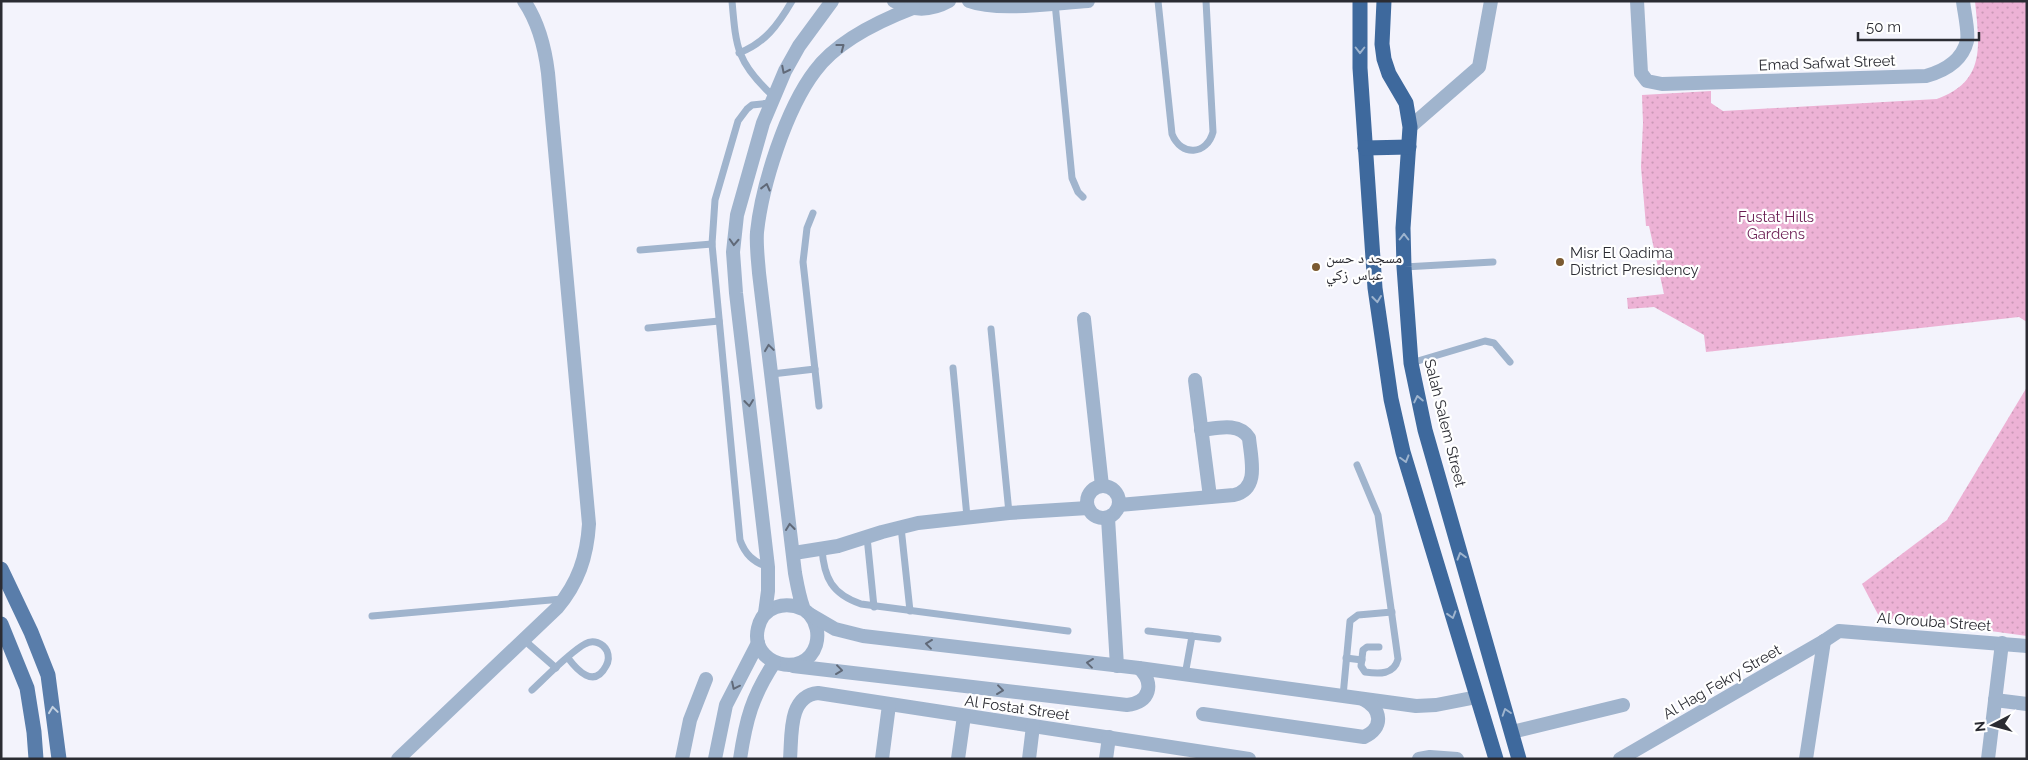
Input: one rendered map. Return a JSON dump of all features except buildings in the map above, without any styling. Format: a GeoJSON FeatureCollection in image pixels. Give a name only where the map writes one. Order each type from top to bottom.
{"type":"FeatureCollection","features":[{"type":"Feature","properties":{"kind":"highway"},"geometry":{"type":"LineString","coordinates":[[1360,1],[1360,68],[1365,148],[1376,288],[1391,399],[1403,452],[1496,759]]}},
{"type":"Feature","properties":{"kind":"highway","name":"Salah Salem Street"},"geometry":{"type":"LineString","coordinates":[[1384,1],[1382,44],[1384,59],[1389,74],[1406,103],[1410,127],[1404,228],[1404,267],[1411,363],[1425,430],[1519,759]]}},
{"type":"Feature","properties":{"kind":"highway"},"geometry":{"type":"LineString","coordinates":[[1365,148],[1409,147]]}},
{"type":"Feature","properties":{"kind":"main road"},"geometry":{"type":"LineString","coordinates":[[1,569],[31,632],[48,675],[59,759]]}},
{"type":"Feature","properties":{"kind":"main road"},"geometry":{"type":"LineString","coordinates":[[1,624],[27,688],[36,759]]}},
{"type":"Feature","properties":{"kind":"street"},"geometry":{"type":"LineString","coordinates":[[398,759],[524,640],[565,598],[576,582],[588,544],[589,524],[548,73],[545,51],[539,30],[524,1]]}},
{"type":"Feature","properties":{"kind":"street"},"geometry":{"type":"LineString","coordinates":[[832,1],[799,46],[772,99],[737,214],[733,252],[735,275],[768,567],[765,613],[758,627],[758,643],[761,651],[774,663],[790,666],[1127,705],[1137,703],[1142,699],[1148,688],[1146,675],[1139,668]]}},
{"type":"Feature","properties":{"kind":"street"},"geometry":{"type":"LineString","coordinates":[[894,1],[913,8]]}},
{"type":"Feature","properties":{"kind":"street"},"geometry":{"type":"LineString","coordinates":[[790,666],[806,660],[816,646],[817,630],[807,612],[797,580],[759,273],[757,233],[765,186],[775,155],[800,93],[815,70],[843,45],[894,15],[913,8],[937,7],[950,1]]}},
{"type":"Feature","properties":{"kind":"street"},"geometry":{"type":"LineString","coordinates":[[969,1],[983,6],[999,7],[1088,1]]}},
{"type":"Feature","properties":{"kind":"street"},"geometry":{"type":"LineString","coordinates":[[1410,127],[1479,67],[1491,1]]}},
{"type":"Feature","properties":{"kind":"street","name":"Emad Safwat Street"},"geometry":{"type":"LineString","coordinates":[[1637,1],[1641,74],[1647,81],[1662,84],[1926,76],[1939,72],[1956,60],[1967,41],[1962,1]]}},
{"type":"Feature","properties":{"kind":"street"},"geometry":{"type":"LineString","coordinates":[[735,275],[759,273]]}},
{"type":"Feature","properties":{"kind":"street"},"geometry":{"type":"LineString","coordinates":[[1084,319],[1102,486]]}},
{"type":"Feature","properties":{"kind":"street"},"geometry":{"type":"LineString","coordinates":[[1195,380],[1210,497]]}},
{"type":"Feature","properties":{"kind":"street"},"geometry":{"type":"LineString","coordinates":[[1119,505],[1240,494],[1249,486],[1252,475],[1249,438],[1244,432],[1236,428],[1201,430]]}},
{"type":"Feature","properties":{"kind":"street"},"geometry":{"type":"LineString","coordinates":[[1102,486],[1113,489],[1120,500],[1119,505],[1117,511],[1108,518],[1096,517],[1088,508],[1088,496],[1096,488],[1102,486]]}},
{"type":"Feature","properties":{"kind":"street"},"geometry":{"type":"LineString","coordinates":[[794,553],[822,549],[901,527],[967,517],[1088,508]]}},
{"type":"Feature","properties":{"kind":"street"},"geometry":{"type":"LineString","coordinates":[[1108,518],[1117,666]]}},
{"type":"Feature","properties":{"kind":"street"},"geometry":{"type":"LineString","coordinates":[[765,613],[784,605],[794,605],[836,629],[863,636],[1139,668],[1363,699],[1426,706],[1477,697]]}},
{"type":"Feature","properties":{"kind":"street","name":"Al Hag Fekry Street"},"geometry":{"type":"LineString","coordinates":[[1620,759],[1824,642],[1838,631]]}},
{"type":"Feature","properties":{"kind":"street","name":"Al Orouba Street"},"geometry":{"type":"LineString","coordinates":[[1838,631],[2027,646]]}},
{"type":"Feature","properties":{"kind":"street"},"geometry":{"type":"LineString","coordinates":[[1806,759],[1824,642]]}},
{"type":"Feature","properties":{"kind":"street"},"geometry":{"type":"LineString","coordinates":[[715,759],[726,704],[758,643]]}},
{"type":"Feature","properties":{"kind":"street"},"geometry":{"type":"LineString","coordinates":[[1988,759],[2002,643]]}},
{"type":"Feature","properties":{"kind":"street"},"geometry":{"type":"LineString","coordinates":[[740,759],[748,715],[759,687],[774,663]]}},
{"type":"Feature","properties":{"kind":"street"},"geometry":{"type":"LineString","coordinates":[[682,759],[690,720],[706,679]]}},
{"type":"Feature","properties":{"kind":"street","name":"Al Fostat Street"},"geometry":{"type":"LineString","coordinates":[[790,759],[794,716],[801,699],[809,694],[818,693],[1109,737],[1184,753],[1249,759]]}},
{"type":"Feature","properties":{"kind":"street"},"geometry":{"type":"LineString","coordinates":[[1203,714],[1364,737],[1371,734],[1376,728],[1378,714],[1375,707],[1363,699]]}},
{"type":"Feature","properties":{"kind":"street"},"geometry":{"type":"LineString","coordinates":[[1995,700],[2027,704]]}},
{"type":"Feature","properties":{"kind":"street"},"geometry":{"type":"LineString","coordinates":[[882,759],[889,704]]}},
{"type":"Feature","properties":{"kind":"street"},"geometry":{"type":"LineString","coordinates":[[1512,732],[1623,705]]}},
{"type":"Feature","properties":{"kind":"street"},"geometry":{"type":"LineString","coordinates":[[958,759],[964,716]]}},
{"type":"Feature","properties":{"kind":"street"},"geometry":{"type":"LineString","coordinates":[[1029,759],[1033,726]]}},
{"type":"Feature","properties":{"kind":"street"},"geometry":{"type":"LineString","coordinates":[[1106,759],[1109,737]]}},
{"type":"Feature","properties":{"kind":"street"},"geometry":{"type":"LineString","coordinates":[[1419,759],[1430,757],[1457,759]]}},
{"type":"Feature","properties":{"kind":"lane"},"geometry":{"type":"LineString","coordinates":[[732,1],[735,40],[739,53],[752,76],[772,99],[747,108],[738,121],[715,200],[712,244],[740,540],[743,548],[753,560],[768,567]]}},
{"type":"Feature","properties":{"kind":"lane"},"geometry":{"type":"LineString","coordinates":[[739,53],[752,48],[770,34],[792,1]]}},
{"type":"Feature","properties":{"kind":"lane"},"geometry":{"type":"LineString","coordinates":[[1158,1],[1172,134],[1179,145],[1191,150],[1197,150],[1208,144],[1214,132],[1206,1]]}},
{"type":"Feature","properties":{"kind":"lane"},"geometry":{"type":"LineString","coordinates":[[1055,3],[1072,178],[1078,192],[1083,197]]}},
{"type":"Feature","properties":{"kind":"lane"},"geometry":{"type":"LineString","coordinates":[[813,213],[807,228],[803,262],[819,406]]}},
{"type":"Feature","properties":{"kind":"lane"},"geometry":{"type":"LineString","coordinates":[[640,250],[712,244]]}},
{"type":"Feature","properties":{"kind":"lane"},"geometry":{"type":"LineString","coordinates":[[1404,267],[1493,262]]}},
{"type":"Feature","properties":{"kind":"lane"},"geometry":{"type":"LineString","coordinates":[[648,328],[719,321]]}},
{"type":"Feature","properties":{"kind":"lane"},"geometry":{"type":"LineString","coordinates":[[991,330],[1009,513]]}},
{"type":"Feature","properties":{"kind":"lane"},"geometry":{"type":"LineString","coordinates":[[1411,363],[1485,341],[1494,343],[1510,362]]}},
{"type":"Feature","properties":{"kind":"lane"},"geometry":{"type":"LineString","coordinates":[[953,368],[967,517]]}},
{"type":"Feature","properties":{"kind":"lane"},"geometry":{"type":"LineString","coordinates":[[772,374],[815,369]]}},
{"type":"Feature","properties":{"kind":"lane"},"geometry":{"type":"LineString","coordinates":[[1357,465],[1378,516],[1398,654],[1397,664],[1386,673],[1368,672],[1362,668],[1365,648],[1370,646],[1379,647]]}},
{"type":"Feature","properties":{"kind":"lane"},"geometry":{"type":"LineString","coordinates":[[901,527],[910,611]]}},
{"type":"Feature","properties":{"kind":"lane"},"geometry":{"type":"LineString","coordinates":[[867,537],[874,607]]}},
{"type":"Feature","properties":{"kind":"lane"},"geometry":{"type":"LineString","coordinates":[[822,549],[825,572],[836,590],[852,601],[874,607],[1068,631]]}},
{"type":"Feature","properties":{"kind":"lane"},"geometry":{"type":"LineString","coordinates":[[372,616],[565,598]]}},
{"type":"Feature","properties":{"kind":"lane"},"geometry":{"type":"LineString","coordinates":[[1343,696],[1349,624],[1358,615],[1392,612]]}},
{"type":"Feature","properties":{"kind":"lane"},"geometry":{"type":"LineString","coordinates":[[1148,631],[1218,639]]}},
{"type":"Feature","properties":{"kind":"lane"},"geometry":{"type":"LineString","coordinates":[[1186,676],[1192,636]]}},
{"type":"Feature","properties":{"kind":"lane"},"geometry":{"type":"LineString","coordinates":[[524,640],[556,668]]}},
{"type":"Feature","properties":{"kind":"lane"},"geometry":{"type":"LineString","coordinates":[[532,690],[556,668],[585,643],[596,642],[606,648],[609,659],[600,674],[586,676],[580,673],[568,658]]}},
{"type":"Feature","properties":{"kind":"lane"},"geometry":{"type":"LineString","coordinates":[[1346,658],[1362,660]]}},
{"type":"Feature","properties":{"kind":"green space","name":"Fustat Hills Gardens"},"geometry":{"type":"Polygon","coordinates":[[[1975,1],[2027,1],[2027,322],[2019,317],[1706,352],[1704,335],[1654,307],[1628,309],[1627,298],[1664,294],[1649,226],[1646,226],[1641,167],[1642,95],[1711,91],[1711,103],[1723,111],[1937,99],[1965,82],[1972,71],[1978,46],[1975,1]]]}},
{"type":"Feature","properties":{"kind":"green space"},"geometry":{"type":"Polygon","coordinates":[[[2027,387],[2027,636],[1896,618],[1882,622],[1862,584],[1947,520],[2027,387]]]}},
{"type":"Feature","properties":{"kind":"place","name":"Misr El Qadima District Presidency"},"geometry":{"type":"Point","coordinates":[1560,262]}},
{"type":"Feature","properties":{"kind":"place","name":"مسجد د حسن عباس زكي"},"geometry":{"type":"Point","coordinates":[1316,267]}}]}
